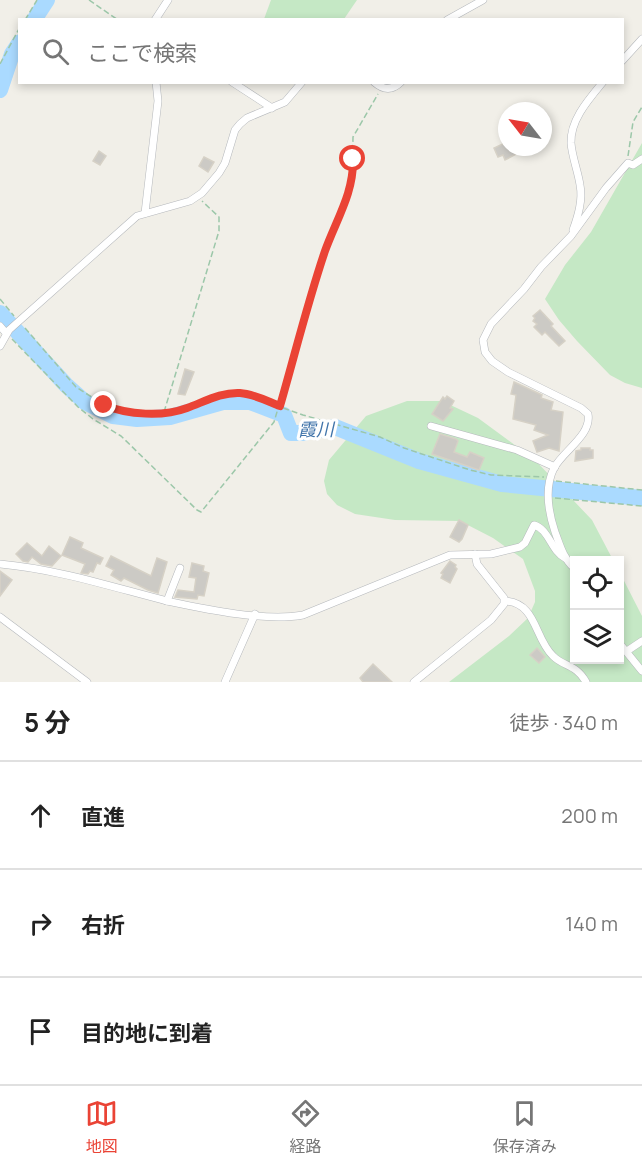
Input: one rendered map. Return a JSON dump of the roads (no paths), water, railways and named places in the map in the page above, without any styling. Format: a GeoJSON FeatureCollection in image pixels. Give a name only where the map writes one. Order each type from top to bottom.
{"type":"FeatureCollection","features":[{"type":"Feature","properties":{"kind":"street"},"geometry":{"type":"LineString","coordinates":[[156,18],[168,0]]}},
{"type":"Feature","properties":{"kind":"street"},"geometry":{"type":"LineString","coordinates":[[451,18],[483,0]]}},
{"type":"Feature","properties":{"kind":"street"},"geometry":{"type":"LineString","coordinates":[[624,59],[642,39]]}},
{"type":"Feature","properties":{"kind":"street"},"geometry":{"type":"LineString","coordinates":[[145,213],[158,101],[156,84]]}},
{"type":"Feature","properties":{"kind":"street"},"geometry":{"type":"LineString","coordinates":[[235,84],[272,108]]}},
{"type":"Feature","properties":{"kind":"street"},"geometry":{"type":"LineString","coordinates":[[0,346],[8,331],[17,322],[137,216],[197,197],[225,163],[235,130],[240,124],[247,118],[285,102],[300,84]]}},
{"type":"Feature","properties":{"kind":"street"},"geometry":{"type":"LineString","coordinates":[[377,85],[394,88],[399,84]]}},
{"type":"Feature","properties":{"kind":"street"},"geometry":{"type":"LineString","coordinates":[[571,236],[580,211],[581,188],[571,143],[575,122],[601,84]]}},
{"type":"Feature","properties":{"kind":"street"},"geometry":{"type":"LineString","coordinates":[[565,558],[550,517],[548,495],[555,467],[583,433],[588,423],[588,414],[581,408],[508,372],[492,361],[485,352],[483,340],[487,330],[502,310],[524,290],[541,267],[571,236],[606,188],[628,163],[633,165],[642,159]]}},
{"type":"Feature","properties":{"kind":"street"},"geometry":{"type":"LineString","coordinates":[[0,326],[8,331]]}},
{"type":"Feature","properties":{"kind":"street"},"geometry":{"type":"LineString","coordinates":[[431,426],[517,450],[555,467]]}},
{"type":"Feature","properties":{"kind":"street"},"geometry":{"type":"LineString","coordinates":[[0,564],[214,611],[283,616],[303,615],[450,555],[491,554],[520,547],[525,543],[532,526],[536,525],[542,528],[556,552],[570,564]]}},
{"type":"Feature","properties":{"kind":"street"},"geometry":{"type":"LineString","coordinates":[[475,554],[477,564],[505,601],[516,603],[527,610],[552,655],[571,665],[586,682]]}},
{"type":"Feature","properties":{"kind":"street"},"geometry":{"type":"LineString","coordinates":[[167,601],[180,568]]}},
{"type":"Feature","properties":{"kind":"street"},"geometry":{"type":"LineString","coordinates":[[414,682],[491,620],[505,601]]}},
{"type":"Feature","properties":{"kind":"street"},"geometry":{"type":"LineString","coordinates":[[225,682],[255,614]]}},
{"type":"Feature","properties":{"kind":"street"},"geometry":{"type":"LineString","coordinates":[[0,617],[87,682]]}},
{"type":"Feature","properties":{"kind":"street"},"geometry":{"type":"LineString","coordinates":[[627,651],[642,641]]}},
{"type":"Feature","properties":{"kind":"street"},"geometry":{"type":"LineString","coordinates":[[624,648],[642,671]]}},
{"type":"Feature","properties":{"kind":"waterway","name":"霞川"},"geometry":{"type":"LineString","coordinates":[[35,18],[47,0]]}},
{"type":"Feature","properties":{"kind":"waterway","name":"霞川"},"geometry":{"type":"LineString","coordinates":[[0,90],[12,54],[18,45]]}},
{"type":"Feature","properties":{"kind":"waterway","name":"霞川"},"geometry":{"type":"LineString","coordinates":[[0,313],[66,385],[85,402],[113,416],[137,419],[170,417],[223,402],[250,402],[284,415],[291,433],[335,427],[419,461],[502,484],[642,498]]}}]}
